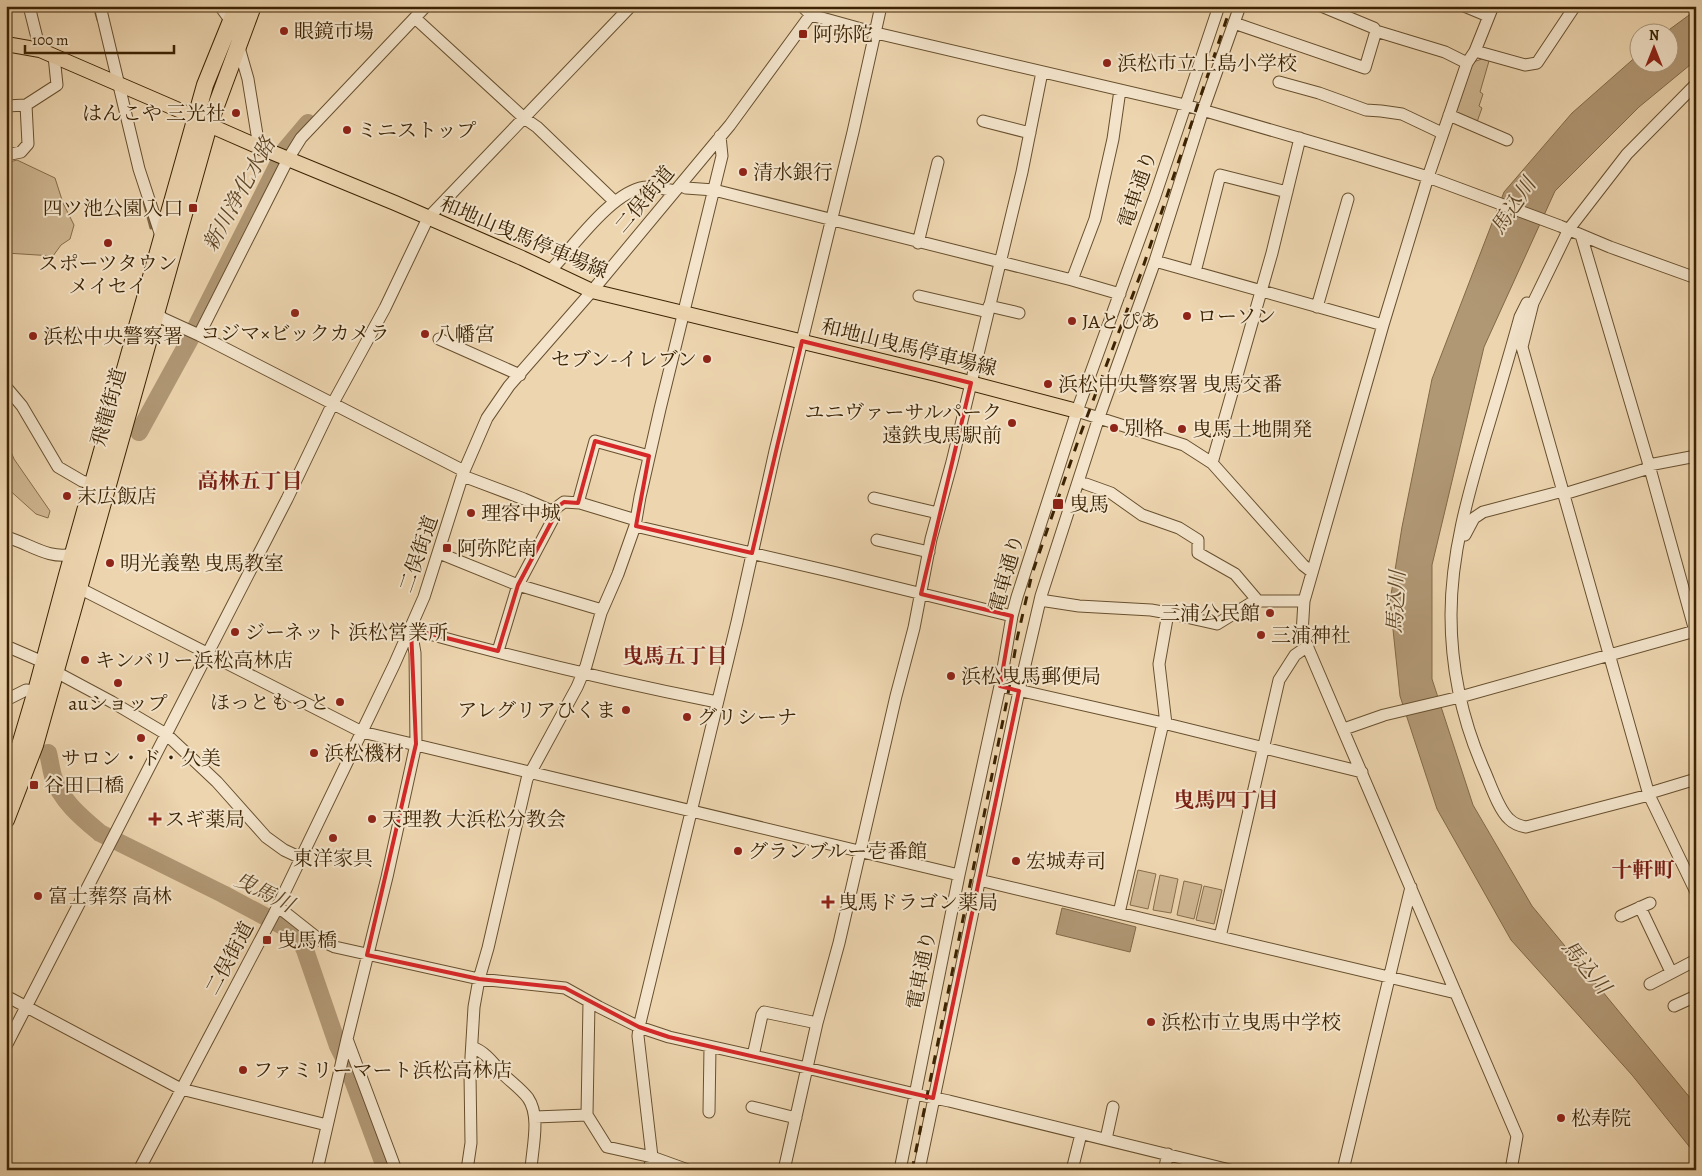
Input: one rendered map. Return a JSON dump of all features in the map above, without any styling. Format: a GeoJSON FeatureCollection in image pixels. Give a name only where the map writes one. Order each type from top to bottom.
{"type":"FeatureCollection","features":[{"type":"Feature","properties":{"kind":"highway","name":"飛龍街道"},"geometry":{"type":"LineString","coordinates":[[6,820],[35,744],[73,554],[93,484],[150,310],[162,239],[203,120],[238,44],[253,6]]}},
{"type":"Feature","properties":{"kind":"highway","name":"飛龍街道"},"geometry":{"type":"LineString","coordinates":[[6,792],[36,691],[49,667],[79,588],[150,310],[203,120],[205,86],[233,13]]}},
{"type":"Feature","properties":{"kind":"main road","name":"和地山曳馬停車場線"},"geometry":{"type":"LineString","coordinates":[[6,44],[40,50],[592,291],[802,341],[1077,411]]}},
{"type":"Feature","properties":{"kind":"street"},"geometry":{"type":"LineString","coordinates":[[29,6],[40,50]]}},
{"type":"Feature","properties":{"kind":"street"},"geometry":{"type":"LineString","coordinates":[[100,6],[113,53],[118,84],[139,169],[162,239]]}},
{"type":"Feature","properties":{"kind":"street"},"geometry":{"type":"LineString","coordinates":[[220,6],[233,13],[238,44],[248,78],[259,147]]}},
{"type":"Feature","properties":{"kind":"street"},"geometry":{"type":"LineString","coordinates":[[199,335],[284,157],[426,6]]}},
{"type":"Feature","properties":{"kind":"street"},"geometry":{"type":"LineString","coordinates":[[6,1046],[282,508],[333,403],[385,308],[428,218],[631,6]]}},
{"type":"Feature","properties":{"kind":"street"},"geometry":{"type":"LineString","coordinates":[[802,6],[876,33],[1185,105],[1300,138],[1428,177],[1696,278]]}},
{"type":"Feature","properties":{"kind":"street"},"geometry":{"type":"LineString","coordinates":[[649,1170],[652,1157],[638,1036],[639,1027],[718,702],[881,6]]}},
{"type":"Feature","properties":{"kind":"street","name":"電車通り"},"geometry":{"type":"LineString","coordinates":[[900,1170],[959,875],[1000,686],[1012,616],[1038,529],[1077,411],[1155,196],[1219,6]]}},
{"type":"Feature","properties":{"kind":"street","name":"電車通り"},"geometry":{"type":"LineString","coordinates":[[919,1170],[1019,691],[1040,600],[1099,417],[1155,260],[1203,110],[1240,6]]}},
{"type":"Feature","properties":{"kind":"street"},"geometry":{"type":"LineString","coordinates":[[1321,6],[1374,28],[1376,31],[1445,52],[1467,63]]}},
{"type":"Feature","properties":{"kind":"street"},"geometry":{"type":"LineString","coordinates":[[1464,6],[1490,11],[1474,51],[1467,63],[1442,133],[1383,325],[1304,601],[1302,634],[1517,1136],[1510,1170]]}},
{"type":"Feature","properties":{"kind":"street"},"geometry":{"type":"LineString","coordinates":[[1474,51],[1525,65],[1537,63],[1575,6]]}},
{"type":"Feature","properties":{"kind":"street","name":"二俣街道"},"geometry":{"type":"LineString","coordinates":[[139,1170],[267,928],[411,628],[439,553],[464,473],[487,418],[520,375],[720,136],[761,84],[814,10]]}},
{"type":"Feature","properties":{"kind":"street"},"geometry":{"type":"LineString","coordinates":[[415,18],[524,118],[537,127],[614,201]]}},
{"type":"Feature","properties":{"kind":"street"},"geometry":{"type":"LineString","coordinates":[[1234,23],[1365,68],[1376,31]]}},
{"type":"Feature","properties":{"kind":"street"},"geometry":{"type":"LineString","coordinates":[[6,106],[26,105],[57,85],[54,56]]}},
{"type":"Feature","properties":{"kind":"street"},"geometry":{"type":"LineString","coordinates":[[784,1170],[806,1068],[861,852],[938,513],[1022,172],[1042,72]]}},
{"type":"Feature","properties":{"kind":"street"},"geometry":{"type":"LineString","coordinates":[[1279,82],[1319,93],[1366,110],[1402,114],[1442,133]]}},
{"type":"Feature","properties":{"kind":"street"},"geometry":{"type":"LineString","coordinates":[[1696,84],[1627,154],[1565,228],[1549,270],[1533,303],[1522,347],[1608,656],[1649,795],[1696,892]]}},
{"type":"Feature","properties":{"kind":"street"},"geometry":{"type":"LineString","coordinates":[[1072,280],[1097,210],[1113,139],[1120,90]]}},
{"type":"Feature","properties":{"kind":"street"},"geometry":{"type":"LineString","coordinates":[[6,155],[21,152],[28,144],[26,105]]}},
{"type":"Feature","properties":{"kind":"street"},"geometry":{"type":"LineString","coordinates":[[1449,115],[1507,140]]}},
{"type":"Feature","properties":{"kind":"street"},"geometry":{"type":"LineString","coordinates":[[983,121],[1030,133]]}},
{"type":"Feature","properties":{"kind":"street"},"geometry":{"type":"LineString","coordinates":[[466,1170],[471,1143],[470,1074],[474,1007],[478,979],[488,948],[527,779],[577,687],[602,610],[618,574],[636,523],[649,456],[722,156],[720,136]]}},
{"type":"Feature","properties":{"kind":"street"},"geometry":{"type":"LineString","coordinates":[[1212,463],[1272,253],[1300,138]]}},
{"type":"Feature","properties":{"kind":"street"},"geometry":{"type":"LineString","coordinates":[[918,242],[938,162]]}},
{"type":"Feature","properties":{"kind":"street"},"geometry":{"type":"LineString","coordinates":[[1195,272],[1220,175],[1287,192]]}},
{"type":"Feature","properties":{"kind":"street"},"geometry":{"type":"LineString","coordinates":[[550,272],[614,201],[642,188],[686,188],[714,190],[1072,280],[1120,294]]}},
{"type":"Feature","properties":{"kind":"street"},"geometry":{"type":"LineString","coordinates":[[1317,307],[1348,199]]}},
{"type":"Feature","properties":{"kind":"street"},"geometry":{"type":"LineString","coordinates":[[1344,729],[1384,715],[1458,698],[1695,632],[1650,465],[1581,235]]}},
{"type":"Feature","properties":{"kind":"street"},"geometry":{"type":"LineString","coordinates":[[1155,260],[1383,325]]}},
{"type":"Feature","properties":{"kind":"street"},"geometry":{"type":"LineString","coordinates":[[1549,270],[1533,288],[1520,317],[1476,469],[1458,543],[1451,614],[1458,698],[1478,756],[1501,808],[1508,819],[1515,824],[1530,827],[1649,795],[1653,792],[1696,780]]}},
{"type":"Feature","properties":{"kind":"street"},"geometry":{"type":"LineString","coordinates":[[919,296],[1019,313]]}},
{"type":"Feature","properties":{"kind":"street"},"geometry":{"type":"LineString","coordinates":[[150,310],[184,329],[333,403],[464,473],[552,511]]}},
{"type":"Feature","properties":{"kind":"street"},"geometry":{"type":"LineString","coordinates":[[439,339],[520,375]]}},
{"type":"Feature","properties":{"kind":"street"},"geometry":{"type":"LineString","coordinates":[[6,387],[22,406],[58,466],[82,481],[93,484]]}},
{"type":"Feature","properties":{"kind":"street"},"geometry":{"type":"LineString","coordinates":[[1077,411],[1184,445],[1212,463],[1303,565],[1312,572]]}},
{"type":"Feature","properties":{"kind":"street"},"geometry":{"type":"LineString","coordinates":[[578,503],[595,441],[649,456]]}},
{"type":"Feature","properties":{"kind":"street"},"geometry":{"type":"LineString","coordinates":[[1458,543],[1464,536],[1470,522],[1478,515],[1646,469],[1650,465],[1696,456]]}},
{"type":"Feature","properties":{"kind":"street"},"geometry":{"type":"LineString","coordinates":[[1086,484],[1111,493],[1142,515],[1175,526],[1196,538],[1198,553],[1236,574],[1256,600],[1260,602],[1304,601]]}},
{"type":"Feature","properties":{"kind":"street"},"geometry":{"type":"LineString","coordinates":[[874,498],[938,513]]}},
{"type":"Feature","properties":{"kind":"street"},"geometry":{"type":"LineString","coordinates":[[552,511],[564,502],[578,503],[636,523],[1012,616]]}},
{"type":"Feature","properties":{"kind":"street"},"geometry":{"type":"LineString","coordinates":[[498,651],[518,585],[553,519],[552,511]]}},
{"type":"Feature","properties":{"kind":"street"},"geometry":{"type":"LineString","coordinates":[[6,537],[50,554],[73,554]]}},
{"type":"Feature","properties":{"kind":"street"},"geometry":{"type":"LineString","coordinates":[[877,540],[929,552]]}},
{"type":"Feature","properties":{"kind":"street"},"geometry":{"type":"LineString","coordinates":[[439,553],[518,585],[602,610]]}},
{"type":"Feature","properties":{"kind":"street"},"geometry":{"type":"LineString","coordinates":[[79,588],[362,732],[959,875]]}},
{"type":"Feature","properties":{"kind":"street"},"geometry":{"type":"LineString","coordinates":[[1040,600],[1079,606],[1152,610],[1217,624],[1256,600]]}},
{"type":"Feature","properties":{"kind":"street"},"geometry":{"type":"LineString","coordinates":[[1119,913],[1138,825],[1165,723],[1159,664],[1168,613]]}},
{"type":"Feature","properties":{"kind":"street"},"geometry":{"type":"LineString","coordinates":[[317,1170],[346,1040],[390,867],[416,744],[416,663],[411,628],[654,690],[718,702]]}},
{"type":"Feature","properties":{"kind":"street"},"geometry":{"type":"LineString","coordinates":[[6,646],[49,667],[166,734],[217,782],[266,836],[284,850],[301,858]]}},
{"type":"Feature","properties":{"kind":"street"},"geometry":{"type":"LineString","coordinates":[[1220,937],[1279,680],[1295,656],[1308,646]]}},
{"type":"Feature","properties":{"kind":"street"},"geometry":{"type":"LineString","coordinates":[[1000,686],[1165,723],[1262,749],[1362,772]]}},
{"type":"Feature","properties":{"kind":"street"},"geometry":{"type":"LineString","coordinates":[[6,700],[26,690],[36,691]]}},
{"type":"Feature","properties":{"kind":"street"},"geometry":{"type":"LineString","coordinates":[[979,880],[1456,993]]}},
{"type":"Feature","properties":{"kind":"street"},"geometry":{"type":"LineString","coordinates":[[1343,1170],[1411,887]]}},
{"type":"Feature","properties":{"kind":"street"},"geometry":{"type":"LineString","coordinates":[[1621,916],[1645,905],[1671,972]]}},
{"type":"Feature","properties":{"kind":"street"},"geometry":{"type":"LineString","coordinates":[[276,910],[324,943],[367,955],[478,979],[565,988],[639,1027],[669,1037],[949,1101],[1230,1170]]}},
{"type":"Feature","properties":{"kind":"street"},"geometry":{"type":"LineString","coordinates":[[1650,984],[1696,960]]}},
{"type":"Feature","properties":{"kind":"street"},"geometry":{"type":"LineString","coordinates":[[6,996],[181,1089],[328,1125]]}},
{"type":"Feature","properties":{"kind":"street"},"geometry":{"type":"LineString","coordinates":[[1674,1006],[1696,996]]}},
{"type":"Feature","properties":{"kind":"street"},"geometry":{"type":"LineString","coordinates":[[589,1002],[587,1115],[604,1146],[652,1157],[688,1170]]}},
{"type":"Feature","properties":{"kind":"street"},"geometry":{"type":"LineString","coordinates":[[753,1056],[764,1012],[817,1023]]}},
{"type":"Feature","properties":{"kind":"street"},"geometry":{"type":"LineString","coordinates":[[346,1040],[396,1170]]}},
{"type":"Feature","properties":{"kind":"street"},"geometry":{"type":"LineString","coordinates":[[472,1047],[484,1053],[523,1092],[531,1103],[535,1117],[532,1170]]}},
{"type":"Feature","properties":{"kind":"street"},"geometry":{"type":"LineString","coordinates":[[709,1112],[710,1047]]}},
{"type":"Feature","properties":{"kind":"street"},"geometry":{"type":"LineString","coordinates":[[752,1107],[796,1118]]}},
{"type":"Feature","properties":{"kind":"street"},"geometry":{"type":"LineString","coordinates":[[1106,1139],[1113,1107]]}},
{"type":"Feature","properties":{"kind":"street"},"geometry":{"type":"LineString","coordinates":[[535,1117],[587,1115]]}},
{"type":"Feature","properties":{"kind":"street"},"geometry":{"type":"LineString","coordinates":[[1072,1170],[1081,1134]]}},
{"type":"Feature","properties":{"kind":"street"},"geometry":{"type":"LineString","coordinates":[[1164,1170],[1168,1154]]}},
{"type":"Feature","properties":{"kind":"highlighted area"},"geometry":{"type":"Polygon","coordinates":[[[802,341],[971,383],[921,594],[1012,616],[1000,686],[1019,691],[933,1098],[669,1037],[639,1027],[565,988],[479,979],[367,955],[416,744],[411,629],[498,651],[518,585],[553,519],[552,511],[564,502],[578,503],[595,441],[649,456],[636,526],[752,553],[802,341]]]}},
{"type":"Feature","properties":{"kind":"shaded area"},"geometry":{"type":"Polygon","coordinates":[[[1482,59],[1489,61],[1480,92],[1483,94],[1479,106],[1482,108],[1477,122],[1456,112],[1472,65],[1482,59]]]}},
{"type":"Feature","properties":{"kind":"shaded area"},"geometry":{"type":"Polygon","coordinates":[[[17,160],[55,178],[63,203],[74,225],[70,239],[61,245],[53,256],[6,253],[6,163],[17,160]]]}},
{"type":"Feature","properties":{"kind":"shaded area"},"geometry":{"type":"Polygon","coordinates":[[[6,439],[14,459],[50,511],[48,518],[36,514],[6,487],[6,439]]]}},
{"type":"Feature","properties":{"kind":"shaded area"},"geometry":{"type":"Polygon","coordinates":[[[1138,870],[1156,874],[1148,909],[1130,905],[1138,870]]]}},
{"type":"Feature","properties":{"kind":"shaded area"},"geometry":{"type":"Polygon","coordinates":[[[1160,875],[1178,879],[1171,913],[1153,910],[1160,875]]]}},
{"type":"Feature","properties":{"kind":"shaded area"},"geometry":{"type":"Polygon","coordinates":[[[1184,881],[1202,885],[1194,919],[1177,915],[1184,881]]]}},
{"type":"Feature","properties":{"kind":"shaded area"},"geometry":{"type":"Polygon","coordinates":[[[1204,886],[1222,890],[1214,924],[1196,920],[1204,886]]]}},
{"type":"Feature","properties":{"kind":"water","name":"馬込川"},"geometry":{"type":"Polygon","coordinates":[[[1696,10],[1696,60],[1639,107],[1555,191],[1484,347],[1432,565],[1432,679],[1473,805],[1532,906],[1696,1105],[1696,1155],[1632,1075],[1511,940],[1437,809],[1400,696],[1390,601],[1402,527],[1432,379],[1504,192],[1572,113],[1630,62],[1630,72],[1680,72],[1680,22],[1696,10]]]}},
{"type":"Feature","properties":{"kind":"water"},"geometry":{"type":"Polygon","coordinates":[[[1062,908],[1136,927],[1130,952],[1056,934],[1062,908]]]}},
{"type":"Feature","properties":{"kind":"waterway"},"geometry":{"type":"LineString","coordinates":[[94,6],[98,20]]}},
{"type":"Feature","properties":{"kind":"waterway","name":"新川浄化水路"},"geometry":{"type":"LineString","coordinates":[[139,432],[190,339],[286,149],[308,123]]}},
{"type":"Feature","properties":{"kind":"waterway"},"geometry":{"type":"LineString","coordinates":[[144,202],[151,228]]}},
{"type":"Feature","properties":{"kind":"waterway","name":"曳馬川"},"geometry":{"type":"LineString","coordinates":[[48,753],[56,785],[66,801],[100,833],[223,894],[296,933],[305,950],[338,1046],[347,1064],[386,1170]]}},
{"type":"Feature","properties":{"kind":"railway"},"geometry":{"type":"LineString","coordinates":[[912,1170],[1007,700],[1017,639],[1032,574],[1079,438],[1141,273],[1231,6]]}},
{"type":"Feature","properties":{"kind":"place","name":"眼鏡市場"},"geometry":{"type":"Point","coordinates":[284,31]}},
{"type":"Feature","properties":{"kind":"place","name":"阿弥陀"},"geometry":{"type":"Point","coordinates":[803,34]}},
{"type":"Feature","properties":{"kind":"place","name":"浜松市立上島小学校"},"geometry":{"type":"Point","coordinates":[1107,63]}},
{"type":"Feature","properties":{"kind":"place","name":"はんこや 三光社"},"geometry":{"type":"Point","coordinates":[236,113]}},
{"type":"Feature","properties":{"kind":"place","name":"ミニストップ"},"geometry":{"type":"Point","coordinates":[347,130]}},
{"type":"Feature","properties":{"kind":"place","name":"清水銀行"},"geometry":{"type":"Point","coordinates":[743,172]}},
{"type":"Feature","properties":{"kind":"place","name":"四ツ池公園入口"},"geometry":{"type":"Point","coordinates":[193,208]}},
{"type":"Feature","properties":{"kind":"place","name":"スポーツタウン メイセイ"},"geometry":{"type":"Point","coordinates":[108,243]}},
{"type":"Feature","properties":{"kind":"place","name":"コジマ×ビックカメラ"},"geometry":{"type":"Point","coordinates":[295,313]}},
{"type":"Feature","properties":{"kind":"place","name":"ローソン"},"geometry":{"type":"Point","coordinates":[1187,316]}},
{"type":"Feature","properties":{"kind":"place","name":"JAとぴあ"},"geometry":{"type":"Point","coordinates":[1072,321]}},
{"type":"Feature","properties":{"kind":"place","name":"八幡宮"},"geometry":{"type":"Point","coordinates":[425,334]}},
{"type":"Feature","properties":{"kind":"place","name":"浜松中央警察署"},"geometry":{"type":"Point","coordinates":[33,336]}},
{"type":"Feature","properties":{"kind":"place","name":"セブン-イレブン"},"geometry":{"type":"Point","coordinates":[707,359]}},
{"type":"Feature","properties":{"kind":"place","name":"浜松中央警察署 曳馬交番"},"geometry":{"type":"Point","coordinates":[1048,384]}},
{"type":"Feature","properties":{"kind":"place","name":"ユニヴァーサルパーク 遠鉄曳馬駅前"},"geometry":{"type":"Point","coordinates":[1012,423]}},
{"type":"Feature","properties":{"kind":"place","name":"別格"},"geometry":{"type":"Point","coordinates":[1114,428]}},
{"type":"Feature","properties":{"kind":"place","name":"曳馬土地開発"},"geometry":{"type":"Point","coordinates":[1182,429]}},
{"type":"Feature","properties":{"kind":"place","name":"末広飯店"},"geometry":{"type":"Point","coordinates":[67,496]}},
{"type":"Feature","properties":{"kind":"place","name":"曳馬"},"geometry":{"type":"Point","coordinates":[1058,504]}},
{"type":"Feature","properties":{"kind":"place","name":"理容中城"},"geometry":{"type":"Point","coordinates":[471,513]}},
{"type":"Feature","properties":{"kind":"place","name":"阿弥陀南"},"geometry":{"type":"Point","coordinates":[447,548]}},
{"type":"Feature","properties":{"kind":"place","name":"明光義塾 曳馬教室"},"geometry":{"type":"Point","coordinates":[110,563]}},
{"type":"Feature","properties":{"kind":"place","name":"三浦公民館"},"geometry":{"type":"Point","coordinates":[1270,613]}},
{"type":"Feature","properties":{"kind":"place","name":"ジーネット 浜松営業所"},"geometry":{"type":"Point","coordinates":[235,632]}},
{"type":"Feature","properties":{"kind":"place","name":"三浦神社"},"geometry":{"type":"Point","coordinates":[1261,635]}},
{"type":"Feature","properties":{"kind":"place","name":"キンバリー浜松高林店"},"geometry":{"type":"Point","coordinates":[85,660]}},
{"type":"Feature","properties":{"kind":"place","name":"浜松曳馬郵便局"},"geometry":{"type":"Point","coordinates":[951,676]}},
{"type":"Feature","properties":{"kind":"place","name":"auショップ"},"geometry":{"type":"Point","coordinates":[118,683]}},
{"type":"Feature","properties":{"kind":"place","name":"ほっともっと"},"geometry":{"type":"Point","coordinates":[340,702]}},
{"type":"Feature","properties":{"kind":"place","name":"アレグリアひくま"},"geometry":{"type":"Point","coordinates":[626,710]}},
{"type":"Feature","properties":{"kind":"place","name":"グリシーナ"},"geometry":{"type":"Point","coordinates":[687,717]}},
{"type":"Feature","properties":{"kind":"place","name":"サロン・ド・久美"},"geometry":{"type":"Point","coordinates":[141,738]}},
{"type":"Feature","properties":{"kind":"place","name":"浜松機材"},"geometry":{"type":"Point","coordinates":[314,753]}},
{"type":"Feature","properties":{"kind":"place","name":"谷田口橋"},"geometry":{"type":"Point","coordinates":[34,785]}},
{"type":"Feature","properties":{"kind":"place","name":"スギ薬局"},"geometry":{"type":"Point","coordinates":[155,819]}},
{"type":"Feature","properties":{"kind":"place","name":"天理教 大浜松分教会"},"geometry":{"type":"Point","coordinates":[372,819]}},
{"type":"Feature","properties":{"kind":"place","name":"東洋家具"},"geometry":{"type":"Point","coordinates":[333,838]}},
{"type":"Feature","properties":{"kind":"place","name":"グランブルー壱番館"},"geometry":{"type":"Point","coordinates":[738,851]}},
{"type":"Feature","properties":{"kind":"place","name":"宏城寿司"},"geometry":{"type":"Point","coordinates":[1016,861]}},
{"type":"Feature","properties":{"kind":"place","name":"富士葬祭 高林"},"geometry":{"type":"Point","coordinates":[38,896]}},
{"type":"Feature","properties":{"kind":"place","name":"曳馬ドラゴン薬局"},"geometry":{"type":"Point","coordinates":[828,902]}},
{"type":"Feature","properties":{"kind":"place","name":"曳馬橋"},"geometry":{"type":"Point","coordinates":[267,940]}},
{"type":"Feature","properties":{"kind":"place","name":"浜松市立曳馬中学校"},"geometry":{"type":"Point","coordinates":[1151,1022]}},
{"type":"Feature","properties":{"kind":"place","name":"ファミリーマート浜松高林店"},"geometry":{"type":"Point","coordinates":[243,1070]}},
{"type":"Feature","properties":{"kind":"place","name":"松寿院"},"geometry":{"type":"Point","coordinates":[1561,1118]}},
{"type":"Feature","properties":{"kind":"district","name":"高林五丁目"},"geometry":{"type":"Point","coordinates":[250,481]}},
{"type":"Feature","properties":{"kind":"district","name":"曳馬五丁目"},"geometry":{"type":"Point","coordinates":[675,656]}},
{"type":"Feature","properties":{"kind":"district","name":"曳馬四丁目"},"geometry":{"type":"Point","coordinates":[1226,800]}},
{"type":"Feature","properties":{"kind":"district","name":"十軒町"},"geometry":{"type":"Point","coordinates":[1643,870]}}]}
